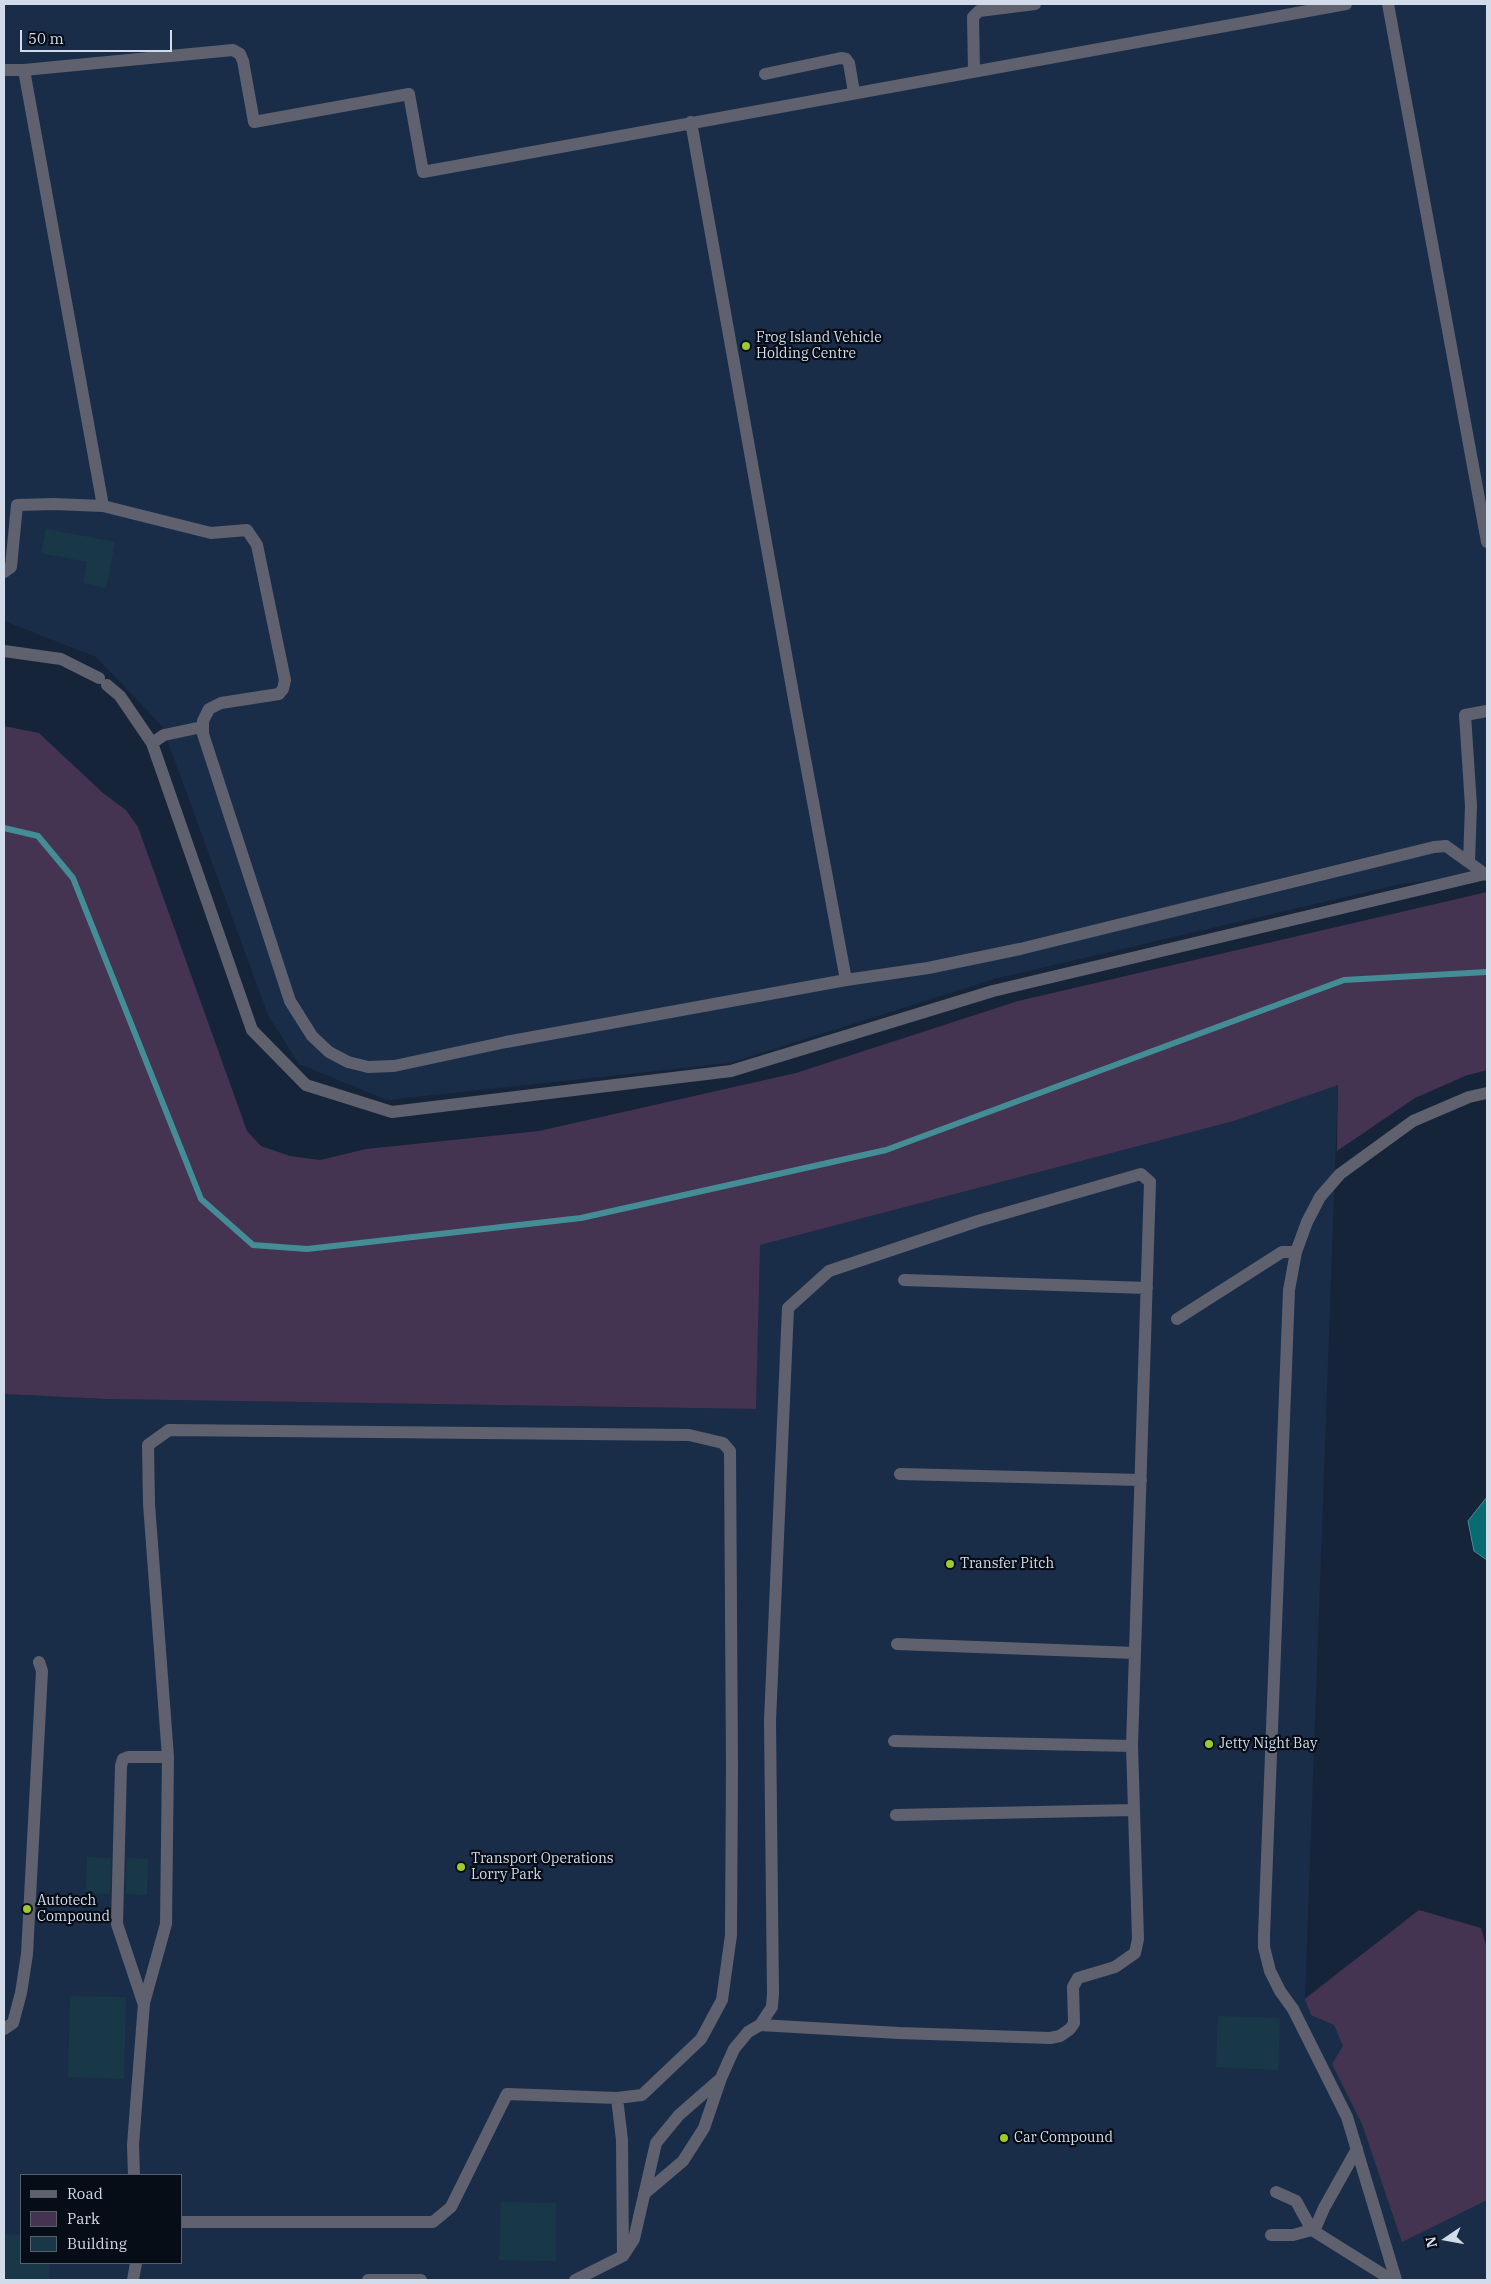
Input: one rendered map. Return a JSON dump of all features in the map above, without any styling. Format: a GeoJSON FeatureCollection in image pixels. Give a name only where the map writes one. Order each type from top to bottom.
{"type":"FeatureCollection","features":[{"type":"Feature","properties":{"kind":"street"},"geometry":{"type":"LineString","coordinates":[[974,70],[973,17],[979,11],[1035,4]]}},
{"type":"Feature","properties":{"kind":"street"},"geometry":{"type":"LineString","coordinates":[[4,70],[24,70],[233,50],[240,54],[243,61],[254,122],[409,94],[422,172],[974,70],[1346,4]]}},
{"type":"Feature","properties":{"kind":"street"},"geometry":{"type":"LineString","coordinates":[[1388,4],[1487,542]]}},
{"type":"Feature","properties":{"kind":"street"},"geometry":{"type":"LineString","coordinates":[[764,74],[841,58],[846,59],[854,92]]}},
{"type":"Feature","properties":{"kind":"street"},"geometry":{"type":"LineString","coordinates":[[24,70],[103,506]]}},
{"type":"Feature","properties":{"kind":"street"},"geometry":{"type":"LineString","coordinates":[[691,122],[846,980]]}},
{"type":"Feature","properties":{"kind":"street"},"geometry":{"type":"LineString","coordinates":[[4,572],[11,567],[17,505],[103,506],[210,533],[247,530],[257,545],[285,680],[283,689],[279,694],[221,703],[209,709],[202,727],[210,758],[290,1002],[312,1036],[329,1052],[348,1062],[368,1067],[394,1066],[506,1042],[846,980],[928,968],[1020,949],[1434,847],[1446,846],[1486,875]]}},
{"type":"Feature","properties":{"kind":"street"},"geometry":{"type":"LineString","coordinates":[[4,651],[61,659],[103,681],[120,696],[152,743],[252,1030],[306,1085],[392,1112],[731,1071],[993,991],[1486,875]]}},
{"type":"Feature","properties":{"kind":"street"},"geometry":{"type":"LineString","coordinates":[[1469,862],[1470,806],[1465,715],[1487,710]]}},
{"type":"Feature","properties":{"kind":"street"},"geometry":{"type":"LineString","coordinates":[[152,743],[164,735],[202,727]]}},
{"type":"Feature","properties":{"kind":"street"},"geometry":{"type":"LineString","coordinates":[[1396,2280],[1346,2117],[1293,2009],[1280,1991],[1270,1972],[1264,1947],[1289,1290],[1296,1252],[1307,1222],[1320,1197],[1340,1174],[1413,1121],[1469,1097],[1487,1093]]}},
{"type":"Feature","properties":{"kind":"street"},"geometry":{"type":"LineString","coordinates":[[644,2194],[683,2160],[704,2128],[721,2078],[734,2049],[748,2032],[760,2025],[772,2007],[770,1721],[788,1308],[829,1271],[978,1221],[1141,1174],[1150,1182],[1132,1746],[1138,1939],[1135,1954],[1115,1967],[1078,1978],[1073,1987],[1074,2023],[1070,2029],[1060,2036],[1050,2038],[760,2025]]}},
{"type":"Feature","properties":{"kind":"street"},"geometry":{"type":"LineString","coordinates":[[1177,1319],[1282,1252],[1296,1252]]}},
{"type":"Feature","properties":{"kind":"street"},"geometry":{"type":"LineString","coordinates":[[904,1280],[1147,1288]]}},
{"type":"Feature","properties":{"kind":"street"},"geometry":{"type":"LineString","coordinates":[[134,2174],[133,2145],[144,2003],[166,1924],[168,1758],[150,1523],[148,1445],[169,1430],[689,1435],[722,1443],[730,1452],[731,1935],[722,2000],[701,2039],[642,2095],[617,2098],[507,2094],[451,2207],[433,2222],[182,2222]]}},
{"type":"Feature","properties":{"kind":"street"},"geometry":{"type":"LineString","coordinates":[[900,1474],[1141,1480]]}},
{"type":"Feature","properties":{"kind":"street"},"geometry":{"type":"LineString","coordinates":[[896,1644],[1135,1653]]}},
{"type":"Feature","properties":{"kind":"street"},"geometry":{"type":"LineString","coordinates":[[4,2029],[13,2023],[21,1993],[27,1954],[42,1671],[39,1662]]}},
{"type":"Feature","properties":{"kind":"street"},"geometry":{"type":"LineString","coordinates":[[894,1741],[1132,1746]]}},
{"type":"Feature","properties":{"kind":"street"},"geometry":{"type":"LineString","coordinates":[[144,2003],[117,1924],[121,1766],[123,1759],[128,1757],[168,1758]]}},
{"type":"Feature","properties":{"kind":"street"},"geometry":{"type":"LineString","coordinates":[[896,1815],[1134,1810]]}},
{"type":"Feature","properties":{"kind":"street"},"geometry":{"type":"LineString","coordinates":[[575,2280],[623,2256],[634,2239],[656,2143],[679,2115],[721,2078]]}},
{"type":"Feature","properties":{"kind":"street"},"geometry":{"type":"LineString","coordinates":[[617,2098],[622,2140],[623,2256]]}},
{"type":"Feature","properties":{"kind":"street"},"geometry":{"type":"LineString","coordinates":[[1313,2231],[1357,2148]]}},
{"type":"Feature","properties":{"kind":"street"},"geometry":{"type":"LineString","coordinates":[[1276,2192],[1296,2202],[1313,2231],[1392,2280]]}},
{"type":"Feature","properties":{"kind":"street"},"geometry":{"type":"LineString","coordinates":[[1271,2235],[1313,2231]]}},
{"type":"Feature","properties":{"kind":"street"},"geometry":{"type":"LineString","coordinates":[[133,2280],[136,2264]]}},
{"type":"Feature","properties":{"kind":"street"},"geometry":{"type":"LineString","coordinates":[[368,2280],[421,2280]]}},
{"type":"Feature","properties":{"kind":"shaded area","name":"Frog Island Vehicle Holding Centre"},"geometry":{"type":"Polygon","coordinates":[[[4,4],[1487,4],[1487,872],[1396,885],[994,979],[730,1063],[387,1100],[299,1064],[268,1015],[162,726],[96,657],[4,621],[4,4]]]}},
{"type":"Feature","properties":{"kind":"shaded area"},"geometry":{"type":"Polygon","coordinates":[[[1338,1084],[1305,1998],[1419,1910],[1481,1928],[1487,1949],[1487,2280],[4,2280],[4,1394],[105,1399],[756,1409],[759,1245],[1234,1121],[1338,1084]]]}},
{"type":"Feature","properties":{"kind":"shaded area"},"geometry":{"type":"Polygon","coordinates":[[[1487,1497],[1487,1560],[1474,1551],[1468,1521],[1487,1497]]]}},
{"type":"Feature","properties":{"kind":"green space"},"geometry":{"type":"Polygon","coordinates":[[[4,726],[39,733],[103,793],[126,810],[138,827],[247,1131],[261,1146],[290,1156],[320,1160],[366,1149],[539,1131],[796,1073],[1018,1001],[1487,892],[1487,1070],[1465,1076],[1415,1098],[1337,1151],[1338,1085],[1234,1121],[760,1245],[756,1409],[105,1399],[4,1394],[4,726]]]}},
{"type":"Feature","properties":{"kind":"green space"},"geometry":{"type":"Polygon","coordinates":[[[1419,1910],[1481,1928],[1487,1949],[1487,2200],[1402,2242],[1362,2124],[1332,2064],[1343,2046],[1334,2025],[1311,2015],[1305,1999],[1419,1910]]]}},
{"type":"Feature","properties":{"kind":"building"},"geometry":{"type":"Polygon","coordinates":[[[46,529],[115,542],[106,588],[83,583],[87,562],[41,553],[46,529]]]}},
{"type":"Feature","properties":{"kind":"building"},"geometry":{"type":"Polygon","coordinates":[[[87,1857],[111,1858],[110,1894],[86,1893],[87,1857]]]}},
{"type":"Feature","properties":{"kind":"building"},"geometry":{"type":"Polygon","coordinates":[[[127,1858],[148,1859],[147,1895],[126,1894],[127,1858]]]}},
{"type":"Feature","properties":{"kind":"building"},"geometry":{"type":"Polygon","coordinates":[[[70,1996],[126,1997],[124,2079],[68,2077],[70,1996]]]}},
{"type":"Feature","properties":{"kind":"building"},"geometry":{"type":"Polygon","coordinates":[[[1218,2016],[1280,2018],[1278,2070],[1216,2067],[1218,2016]]]}},
{"type":"Feature","properties":{"kind":"building"},"geometry":{"type":"Polygon","coordinates":[[[501,2202],[556,2203],[556,2261],[499,2260],[501,2202]]]}},
{"type":"Feature","properties":{"kind":"building"},"geometry":{"type":"Polygon","coordinates":[[[4,2234],[20,2235],[20,2264],[50,2264],[49,2280],[4,2280],[4,2234]]]}},
{"type":"Feature","properties":{"kind":"waterway"},"geometry":{"type":"LineString","coordinates":[[4,828],[38,836],[73,878],[201,1199],[253,1245],[307,1249],[581,1218],[886,1150],[1344,980],[1487,972]]}},
{"type":"Feature","properties":{"kind":"place","name":"Frog Island Vehicle Holding Centre"},"geometry":{"type":"Point","coordinates":[746,346]}},
{"type":"Feature","properties":{"kind":"place","name":"Transfer Pitch"},"geometry":{"type":"Point","coordinates":[950,1564]}},
{"type":"Feature","properties":{"kind":"place","name":"Jetty Night Bay"},"geometry":{"type":"Point","coordinates":[1209,1744]}},
{"type":"Feature","properties":{"kind":"place","name":"Transport Operations Lorry Park"},"geometry":{"type":"Point","coordinates":[461,1867]}},
{"type":"Feature","properties":{"kind":"place","name":"Autotech Compound"},"geometry":{"type":"Point","coordinates":[27,1909]}},
{"type":"Feature","properties":{"kind":"place","name":"Car Compound"},"geometry":{"type":"Point","coordinates":[1004,2138]}}]}
